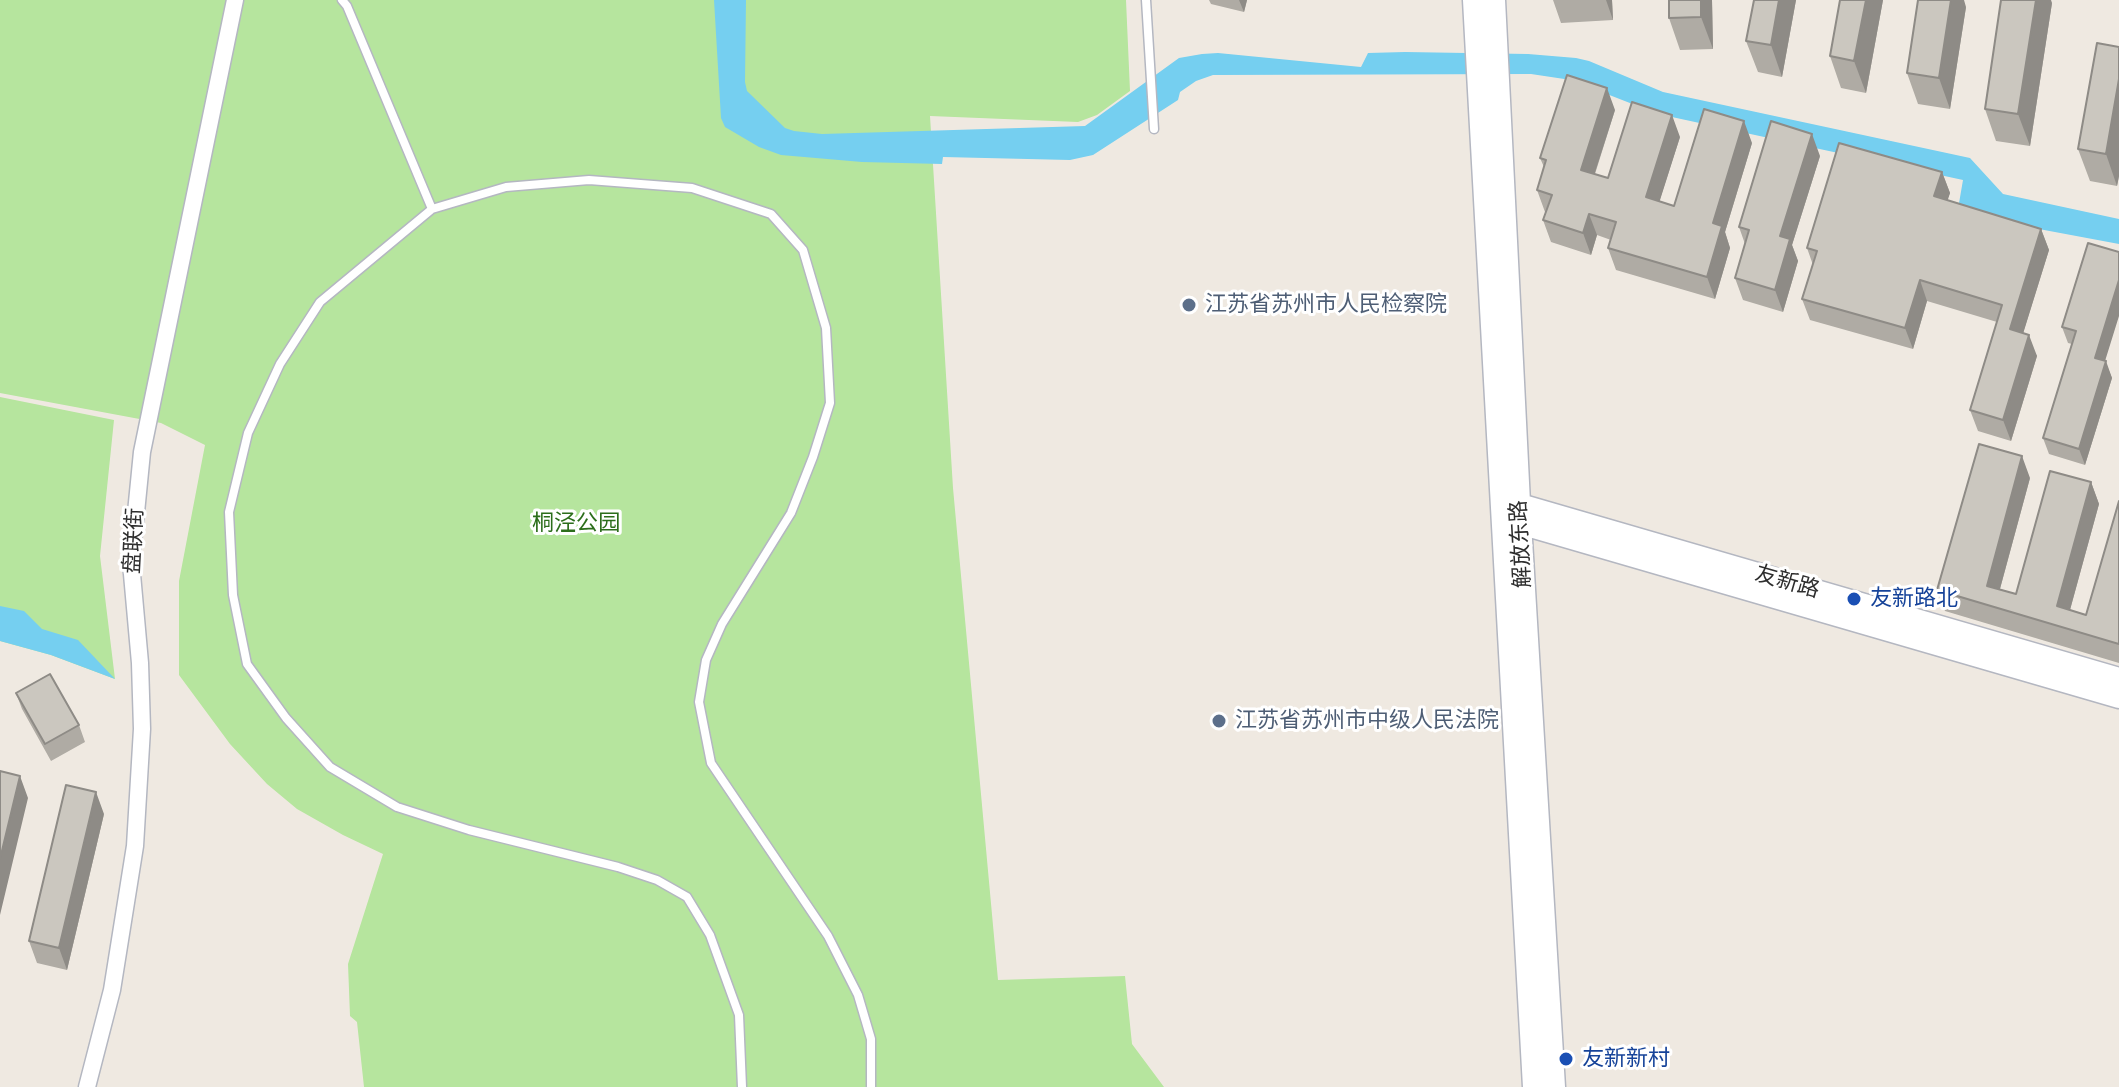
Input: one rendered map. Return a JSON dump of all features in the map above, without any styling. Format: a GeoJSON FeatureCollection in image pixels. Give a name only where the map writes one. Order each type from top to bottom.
{"type":"FeatureCollection","features":[{"type":"Feature","properties":{"kind":"main road","name":"解放东路"},"geometry":{"type":"LineString","coordinates":[[1474,0],[1486,48],[1488,79],[1534,1087]]}},
{"type":"Feature","properties":{"kind":"main road","name":"解放东路"},"geometry":{"type":"LineString","coordinates":[[1486,48],[1494,0]]}},
{"type":"Feature","properties":{"kind":"main road","name":"解放东路"},"geometry":{"type":"LineString","coordinates":[[1510,515],[1554,1087]]}},
{"type":"Feature","properties":{"kind":"main road","name":"友新路"},"geometry":{"type":"LineString","coordinates":[[1510,515],[2119,679]]}},
{"type":"Feature","properties":{"kind":"main road","name":"友新路"},"geometry":{"type":"LineString","coordinates":[[1510,515],[2119,697]]}},
{"type":"Feature","properties":{"kind":"street","name":"盘联街"},"geometry":{"type":"LineString","coordinates":[[87,1087],[112,990],[135,846],[142,729],[131,563],[142,452],[235,0]]}},
{"type":"Feature","properties":{"kind":"lane"},"geometry":{"type":"LineString","coordinates":[[342,0],[432,209]]}},
{"type":"Feature","properties":{"kind":"lane"},"geometry":{"type":"LineString","coordinates":[[1146,0],[1154,129]]}},
{"type":"Feature","properties":{"kind":"lane"},"geometry":{"type":"LineString","coordinates":[[742,1087],[739,1015],[710,935],[687,897],[657,880],[618,867],[469,830],[397,807],[330,767],[286,718],[247,664],[233,595],[229,512],[248,433],[280,364],[320,302],[432,209],[506,187],[533,184],[589,180],[692,188],[771,214],[803,250],[826,328],[830,403],[791,513],[722,624],[711,648],[699,702],[711,763],[828,936],[858,995],[871,1039],[871,1087]]}},
{"type":"Feature","properties":{"kind":"green space","name":"桐泾公园"},"geometry":{"type":"Polygon","coordinates":[[[0,0],[1126,0],[1130,91],[1097,115],[1078,122],[930,116],[953,488],[998,980],[1125,976],[1132,1044],[1164,1087],[364,1087],[357,1022],[350,1016],[348,964],[383,854],[297,809],[267,784],[230,744],[179,675],[179,581],[205,445],[161,423],[0,393],[0,0]]]}},
{"type":"Feature","properties":{"kind":"green space"},"geometry":{"type":"Polygon","coordinates":[[[0,397],[114,420],[100,556],[115,679],[51,655],[0,641],[0,397]]]}},
{"type":"Feature","properties":{"kind":"water"},"geometry":{"type":"Polygon","coordinates":[[[714,0],[746,0],[747,91],[785,128],[794,131],[822,134],[1085,126],[1179,58],[1202,54],[1361,67],[1368,53],[1528,54],[1576,58],[1663,92],[1970,158],[2003,194],[2119,219],[2119,244],[1964,215],[1958,209],[1963,180],[1658,114],[1571,80],[1531,74],[1213,75],[1196,81],[1180,92],[1178,100],[1093,155],[1070,160],[943,157],[942,164],[862,162],[781,155],[759,147],[725,127],[721,118],[714,0]]]}},
{"type":"Feature","properties":{"kind":"water"},"geometry":{"type":"Polygon","coordinates":[[[0,606],[24,611],[42,629],[78,640],[115,679],[51,655],[0,641],[0,606]]]}},
{"type":"Feature","properties":{"kind":"building"},"geometry":{"type":"Polygon","coordinates":[[[1669,0],[1701,0],[1701,17],[1669,18],[1669,0]]]}},
{"type":"Feature","properties":{"kind":"building"},"geometry":{"type":"Polygon","coordinates":[[[1754,0],[1779,0],[1771,45],[1746,41],[1754,0]]]}},
{"type":"Feature","properties":{"kind":"building"},"geometry":{"type":"Polygon","coordinates":[[[1840,0],[1866,0],[1854,61],[1830,56],[1840,0]]]}},
{"type":"Feature","properties":{"kind":"building"},"geometry":{"type":"Polygon","coordinates":[[[1918,0],[1951,0],[1939,78],[1907,73],[1918,0]]]}},
{"type":"Feature","properties":{"kind":"building"},"geometry":{"type":"Polygon","coordinates":[[[2001,0],[2036,0],[2018,114],[1985,109],[2001,0]]]}},
{"type":"Feature","properties":{"kind":"building"},"geometry":{"type":"Polygon","coordinates":[[[2097,43],[2119,47],[2119,79],[2106,154],[2078,149],[2097,43]]]}},
{"type":"Feature","properties":{"kind":"building"},"geometry":{"type":"Polygon","coordinates":[[[1567,75],[1607,88],[1581,170],[1608,178],[1632,102],[1672,115],[1646,197],[1674,206],[1704,109],[1744,121],[1713,223],[1722,226],[1707,277],[1608,248],[1616,222],[1589,214],[1583,233],[1543,220],[1552,195],[1537,190],[1546,160],[1540,158],[1567,75]]]}},
{"type":"Feature","properties":{"kind":"building"},"geometry":{"type":"Polygon","coordinates":[[[1771,121],[1812,134],[1780,236],[1790,239],[1775,290],[1735,278],[1749,230],[1739,227],[1771,121]]]}},
{"type":"Feature","properties":{"kind":"building"},"geometry":{"type":"Polygon","coordinates":[[[1839,143],[1942,172],[1934,196],[2041,229],[2010,329],[2029,335],[2003,420],[1970,410],[2002,305],[1920,280],[1905,328],[1802,299],[1817,251],[1807,248],[1839,143]]]}},
{"type":"Feature","properties":{"kind":"building"},"geometry":{"type":"Polygon","coordinates":[[[2088,243],[2119,252],[2119,280],[2095,358],[2106,361],[2079,449],[2043,438],[2076,331],[2062,327],[2088,243]]]}},
{"type":"Feature","properties":{"kind":"building"},"geometry":{"type":"Polygon","coordinates":[[[1979,444],[2022,456],[1987,586],[2016,594],[2050,471],[2091,482],[2057,606],[2086,615],[2119,501],[2119,644],[1937,590],[1979,444]]]}},
{"type":"Feature","properties":{"kind":"building"},"geometry":{"type":"Polygon","coordinates":[[[50,674],[79,725],[45,744],[16,693],[50,674]]]}},
{"type":"Feature","properties":{"kind":"building"},"geometry":{"type":"Polygon","coordinates":[[[0,771],[20,776],[0,859],[0,771]]]}},
{"type":"Feature","properties":{"kind":"building"},"geometry":{"type":"Polygon","coordinates":[[[66,785],[96,792],[59,948],[29,941],[66,785]]]}},
{"type":"Feature","properties":{"kind":"place","name":"江苏省苏州市人民检察院"},"geometry":{"type":"Point","coordinates":[1189,305]}},
{"type":"Feature","properties":{"kind":"place","name":"友新路北"},"geometry":{"type":"Point","coordinates":[1854,599]}},
{"type":"Feature","properties":{"kind":"place","name":"江苏省苏州市中级人民法院"},"geometry":{"type":"Point","coordinates":[1219,721]}},
{"type":"Feature","properties":{"kind":"place","name":"友新新村"},"geometry":{"type":"Point","coordinates":[1566,1059]}}]}
